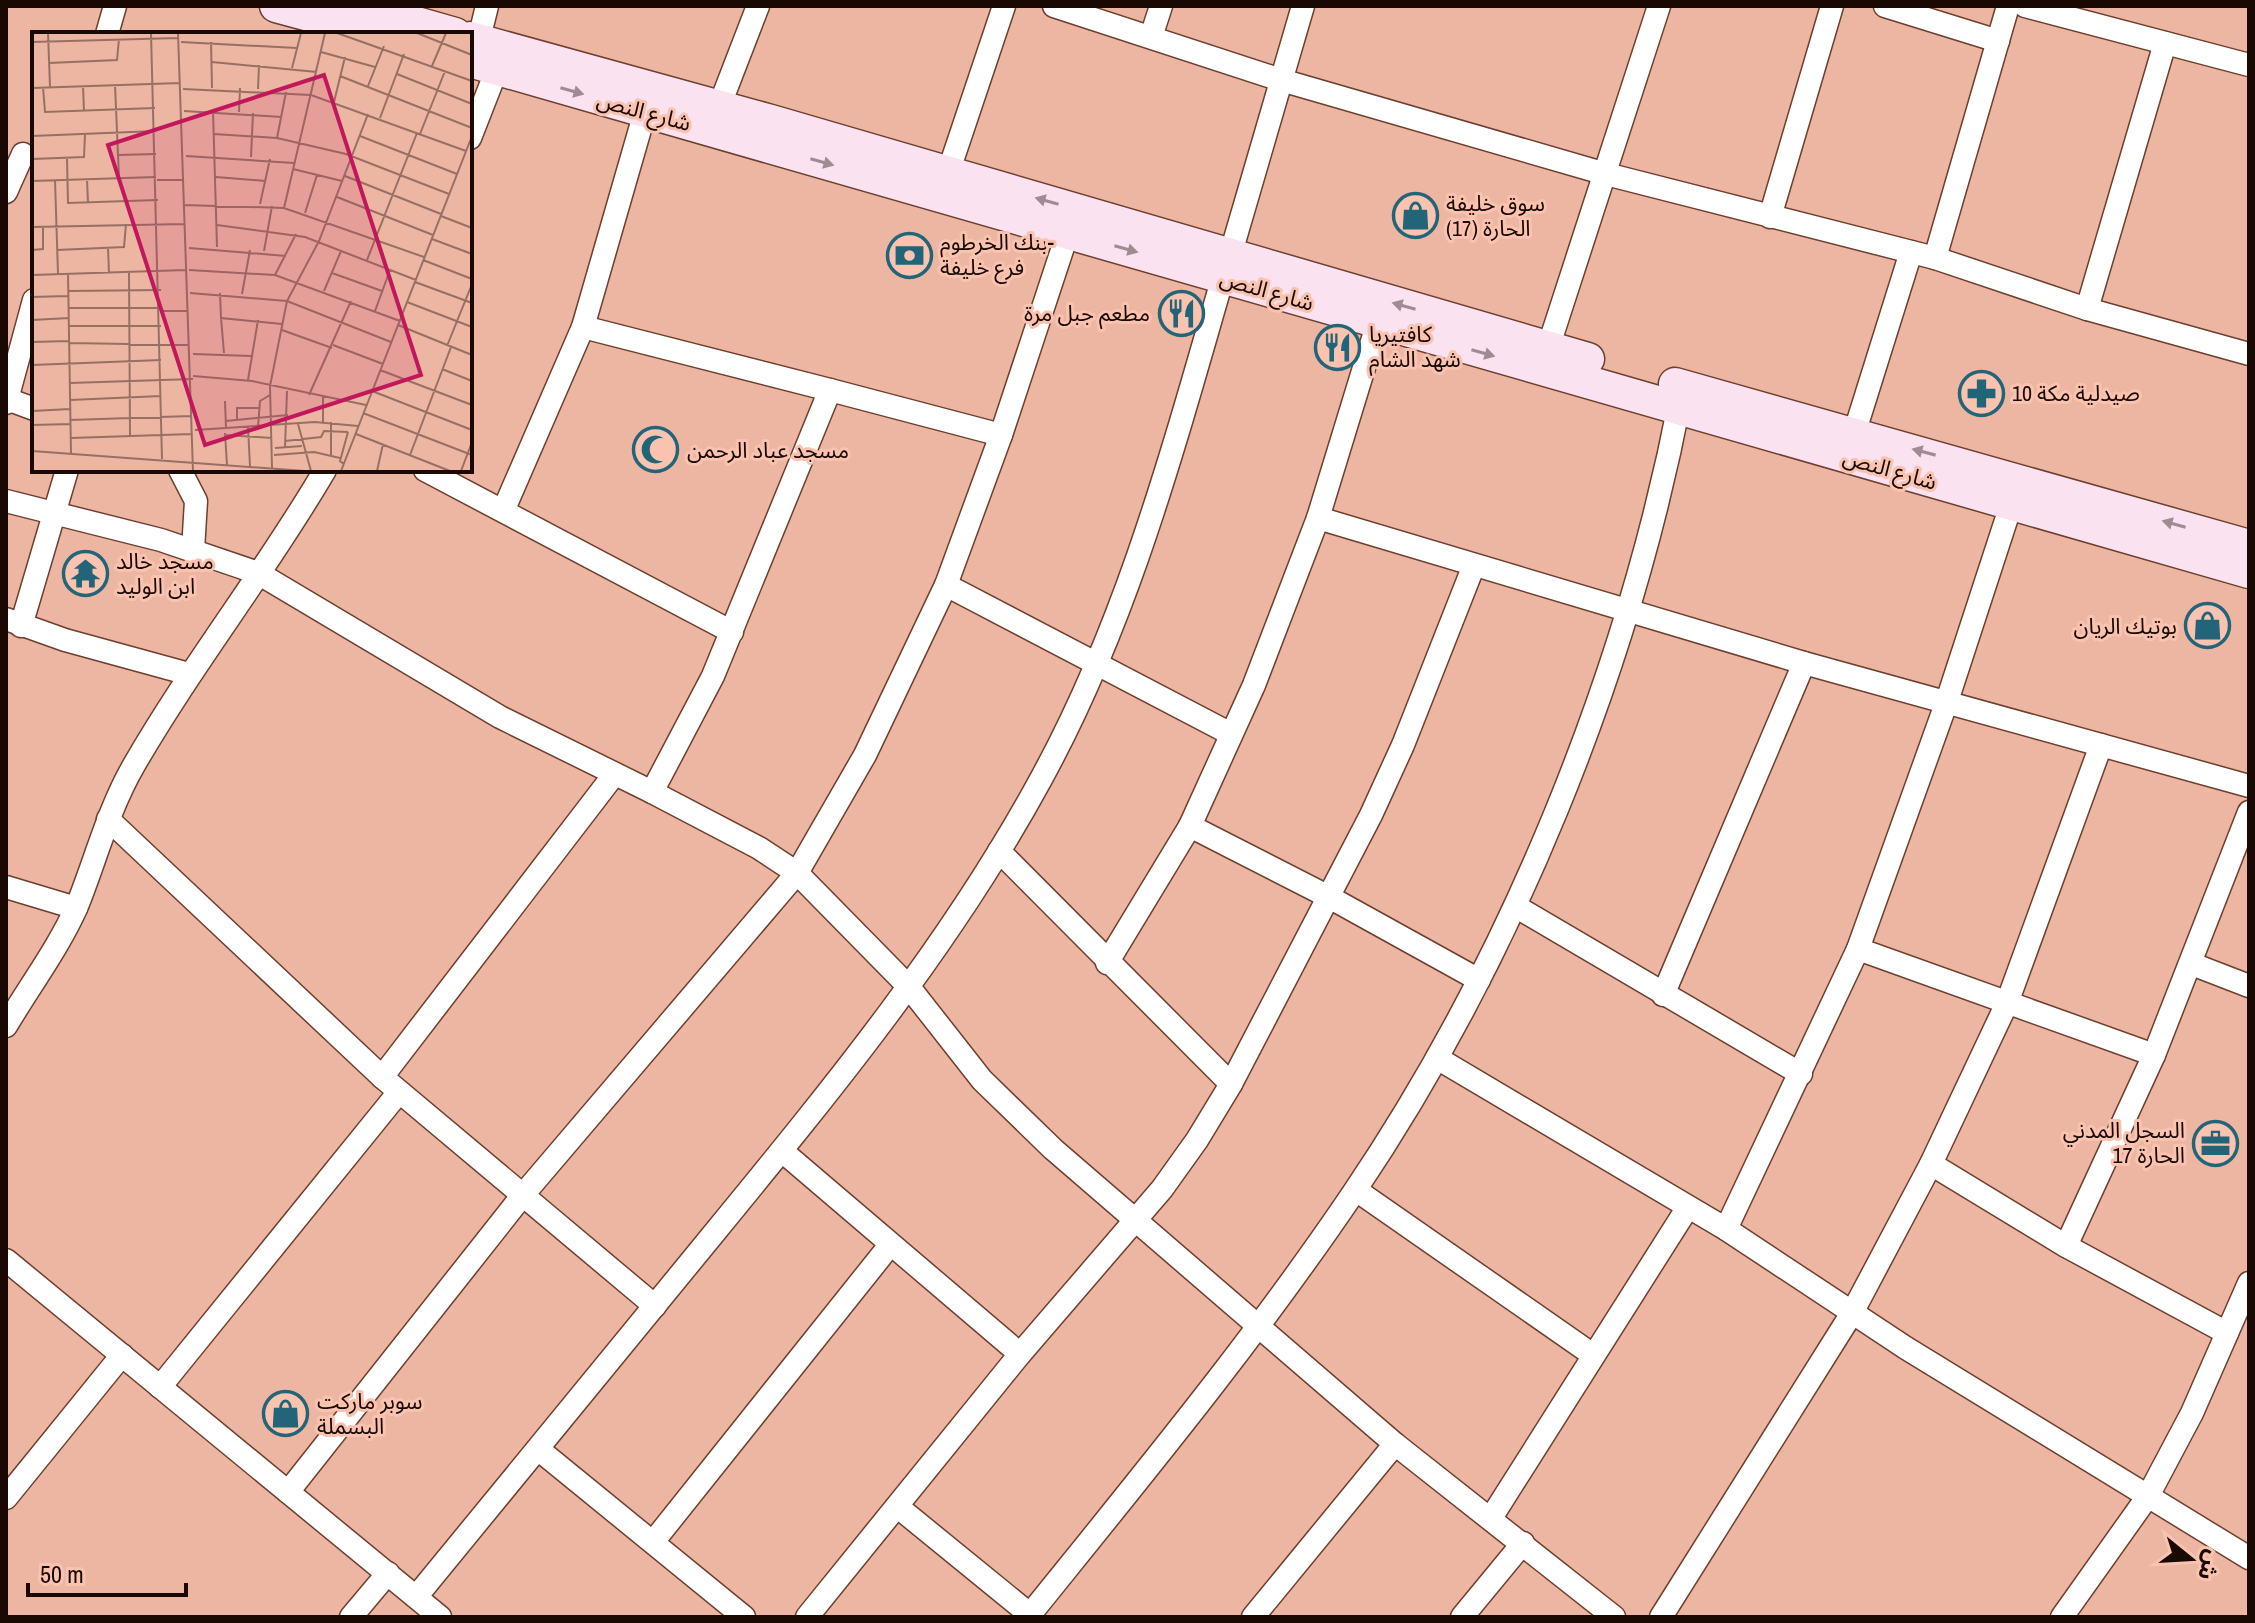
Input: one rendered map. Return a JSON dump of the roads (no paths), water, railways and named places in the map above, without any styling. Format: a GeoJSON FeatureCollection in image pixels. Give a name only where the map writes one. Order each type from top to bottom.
{"type":"FeatureCollection","features":[{"type":"Feature","properties":{"kind":"main road"},"geometry":{"type":"LineString","coordinates":[[276,6],[373,32]]}},
{"type":"Feature","properties":{"kind":"main road","name":"شارع النص"},"geometry":{"type":"LineString","coordinates":[[357,6],[425,32]]}},
{"type":"Feature","properties":{"kind":"main road","name":"شارع النص"},"geometry":{"type":"LineString","coordinates":[[474,51],[719,107],[767,133],[1068,232],[1227,267],[1548,348],[1680,397],[2011,505],[2249,572]]}},
{"type":"Feature","properties":{"kind":"main road","name":"شارع النص"},"geometry":{"type":"LineString","coordinates":[[474,51],[645,112],[767,133],[948,173],[1227,267],[1378,322],[1680,397],[1854,434],[2249,546]]}},
{"type":"Feature","properties":{"kind":"street"},"geometry":{"type":"LineString","coordinates":[[108,32],[115,6]]}},
{"type":"Feature","properties":{"kind":"street"},"geometry":{"type":"LineString","coordinates":[[472,94],[474,51],[487,6]]}},
{"type":"Feature","properties":{"kind":"street"},"geometry":{"type":"LineString","coordinates":[[719,107],[758,6]]}},
{"type":"Feature","properties":{"kind":"street"},"geometry":{"type":"LineString","coordinates":[[948,173],[1004,6]]}},
{"type":"Feature","properties":{"kind":"street"},"geometry":{"type":"LineString","coordinates":[[1054,6],[1281,80],[1606,174],[1935,258],[2087,309],[2248,349]]}},
{"type":"Feature","properties":{"kind":"street"},"geometry":{"type":"LineString","coordinates":[[1151,37],[1161,6]]}},
{"type":"Feature","properties":{"kind":"street"},"geometry":{"type":"LineString","coordinates":[[416,1597],[782,1151],[909,987],[999,851],[1042,777],[1122,607],[1155,511],[1303,6]]}},
{"type":"Feature","properties":{"kind":"street"},"geometry":{"type":"LineString","coordinates":[[1548,348],[1659,6]]}},
{"type":"Feature","properties":{"kind":"street"},"geometry":{"type":"LineString","coordinates":[[1770,217],[1832,6]]}},
{"type":"Feature","properties":{"kind":"street"},"geometry":{"type":"LineString","coordinates":[[1885,6],[1998,41]]}},
{"type":"Feature","properties":{"kind":"street"},"geometry":{"type":"LineString","coordinates":[[1935,258],[2008,6]]}},
{"type":"Feature","properties":{"kind":"street"},"geometry":{"type":"LineString","coordinates":[[2025,6],[2249,65]]}},
{"type":"Feature","properties":{"kind":"street"},"geometry":{"type":"LineString","coordinates":[[2087,309],[2165,43]]}},
{"type":"Feature","properties":{"kind":"street"},"geometry":{"type":"LineString","coordinates":[[504,509],[583,327],[645,112]]}},
{"type":"Feature","properties":{"kind":"street"},"geometry":{"type":"LineString","coordinates":[[6,192],[21,153]]}},
{"type":"Feature","properties":{"kind":"street"},"geometry":{"type":"LineString","coordinates":[[288,1492],[522,1196],[797,873],[865,755],[946,585],[1001,435],[1068,232]]}},
{"type":"Feature","properties":{"kind":"street"},"geometry":{"type":"LineString","coordinates":[[1854,434],[1911,252]]}},
{"type":"Feature","properties":{"kind":"street"},"geometry":{"type":"LineString","coordinates":[[32,303],[16,329],[7,401],[32,408]]}},
{"type":"Feature","properties":{"kind":"street"},"geometry":{"type":"LineString","coordinates":[[1107,963],[1190,826],[1231,734],[1318,518],[1378,322]]}},
{"type":"Feature","properties":{"kind":"street"},"geometry":{"type":"LineString","coordinates":[[583,327],[1001,435]]}},
{"type":"Feature","properties":{"kind":"street"},"geometry":{"type":"LineString","coordinates":[[652,792],[732,632],[830,390]]}},
{"type":"Feature","properties":{"kind":"street"},"geometry":{"type":"LineString","coordinates":[[898,1507],[1031,1616],[1258,1328],[1356,1190],[1437,1058],[1515,906],[1630,610],[1658,510],[1680,397]]}},
{"type":"Feature","properties":{"kind":"street"},"geometry":{"type":"LineString","coordinates":[[66,472],[14,622],[189,674]]}},
{"type":"Feature","properties":{"kind":"street"},"geometry":{"type":"LineString","coordinates":[[181,472],[196,501],[193,550]]}},
{"type":"Feature","properties":{"kind":"street"},"geometry":{"type":"LineString","coordinates":[[6,1026],[76,908],[108,819],[129,774],[189,674],[324,472]]}},
{"type":"Feature","properties":{"kind":"street"},"geometry":{"type":"LineString","coordinates":[[429,472],[732,632]]}},
{"type":"Feature","properties":{"kind":"street"},"geometry":{"type":"LineString","coordinates":[[6,501],[193,550],[258,573],[500,717],[613,776],[652,792],[797,873],[909,987],[982,1080],[1134,1223],[1395,1444],[1614,1617]]}},
{"type":"Feature","properties":{"kind":"street"},"geometry":{"type":"LineString","coordinates":[[1726,1229],[1858,949],[1947,701],[2011,505]]}},
{"type":"Feature","properties":{"kind":"street"},"geometry":{"type":"LineString","coordinates":[[1318,518],[1804,663],[2249,786]]}},
{"type":"Feature","properties":{"kind":"street"},"geometry":{"type":"LineString","coordinates":[[807,1617],[1020,1354],[1134,1223],[1197,1140],[1231,1084],[1329,897],[1403,745],[1474,565]]}},
{"type":"Feature","properties":{"kind":"street"},"geometry":{"type":"LineString","coordinates":[[946,585],[1231,734]]}},
{"type":"Feature","properties":{"kind":"street"},"geometry":{"type":"LineString","coordinates":[[1663,995],[1804,663]]}},
{"type":"Feature","properties":{"kind":"street"},"geometry":{"type":"LineString","coordinates":[[1661,1617],[1852,1313],[1931,1164],[2007,1003],[2101,745]]}},
{"type":"Feature","properties":{"kind":"street"},"geometry":{"type":"LineString","coordinates":[[160,1387],[390,1084],[613,776]]}},
{"type":"Feature","properties":{"kind":"street"},"geometry":{"type":"LineString","coordinates":[[2066,1246],[2154,1055],[2249,812]]}},
{"type":"Feature","properties":{"kind":"street"},"geometry":{"type":"LineString","coordinates":[[108,819],[390,1084],[655,1306]]}},
{"type":"Feature","properties":{"kind":"street"},"geometry":{"type":"LineString","coordinates":[[1190,826],[1329,897],[1479,980]]}},
{"type":"Feature","properties":{"kind":"street"},"geometry":{"type":"LineString","coordinates":[[999,851],[1107,963],[1231,1084]]}},
{"type":"Feature","properties":{"kind":"street"},"geometry":{"type":"LineString","coordinates":[[6,887],[76,908]]}},
{"type":"Feature","properties":{"kind":"street"},"geometry":{"type":"LineString","coordinates":[[1515,906],[1801,1074]]}},
{"type":"Feature","properties":{"kind":"street"},"geometry":{"type":"LineString","coordinates":[[1858,949],[2154,1055]]}},
{"type":"Feature","properties":{"kind":"street"},"geometry":{"type":"LineString","coordinates":[[2192,964],[2249,986]]}},
{"type":"Feature","properties":{"kind":"street"},"geometry":{"type":"LineString","coordinates":[[1437,1058],[1726,1229],[1852,1313],[2249,1558]]}},
{"type":"Feature","properties":{"kind":"street"},"geometry":{"type":"LineString","coordinates":[[782,1151],[1020,1354]]}},
{"type":"Feature","properties":{"kind":"street"},"geometry":{"type":"LineString","coordinates":[[1931,1164],[2066,1246],[2227,1333]]}},
{"type":"Feature","properties":{"kind":"street"},"geometry":{"type":"LineString","coordinates":[[1356,1190],[1593,1355]]}},
{"type":"Feature","properties":{"kind":"street"},"geometry":{"type":"LineString","coordinates":[[1491,1518],[1688,1207]]}},
{"type":"Feature","properties":{"kind":"street"},"geometry":{"type":"LineString","coordinates":[[653,1542],[890,1245]]}},
{"type":"Feature","properties":{"kind":"street"},"geometry":{"type":"LineString","coordinates":[[6,1260],[440,1617]]}},
{"type":"Feature","properties":{"kind":"street"},"geometry":{"type":"LineString","coordinates":[[2062,1617],[2148,1496],[2192,1413],[2249,1283]]}},
{"type":"Feature","properties":{"kind":"street"},"geometry":{"type":"LineString","coordinates":[[6,1498],[122,1355]]}},
{"type":"Feature","properties":{"kind":"street"},"geometry":{"type":"LineString","coordinates":[[1253,1617],[1395,1444]]}},
{"type":"Feature","properties":{"kind":"street"},"geometry":{"type":"LineString","coordinates":[[538,1449],[744,1617]]}},
{"type":"Feature","properties":{"kind":"street"},"geometry":{"type":"LineString","coordinates":[[1462,1617],[1523,1543]]}},
{"type":"Feature","properties":{"kind":"street"},"geometry":{"type":"LineString","coordinates":[[351,1617],[388,1573]]}},
{"type":"Feature","properties":{"kind":"place","name":"سوق خليفة الحارة (17)"},"geometry":{"type":"Point","coordinates":[1415,216]}},
{"type":"Feature","properties":{"kind":"place","name":"بنك الخرطوم- فرع خليفة"},"geometry":{"type":"Point","coordinates":[909,255]}},
{"type":"Feature","properties":{"kind":"place","name":"مطعم جبل مرة"},"geometry":{"type":"Point","coordinates":[1181,313]}},
{"type":"Feature","properties":{"kind":"place","name":"كافتيريا شهد الشام"},"geometry":{"type":"Point","coordinates":[1338,347]}},
{"type":"Feature","properties":{"kind":"place","name":"صيدلية مكة 10"},"geometry":{"type":"Point","coordinates":[1981,393]}},
{"type":"Feature","properties":{"kind":"place","name":"مسجد عباد الرحمن"},"geometry":{"type":"Point","coordinates":[656,450]}},
{"type":"Feature","properties":{"kind":"place","name":"مسجد خالد ابن الوليد"},"geometry":{"type":"Point","coordinates":[85,574]}},
{"type":"Feature","properties":{"kind":"place","name":"بوتيك الريان"},"geometry":{"type":"Point","coordinates":[2208,626]}},
{"type":"Feature","properties":{"kind":"place","name":"السجل المدني الحارة 17"},"geometry":{"type":"Point","coordinates":[2216,1143]}},
{"type":"Feature","properties":{"kind":"place","name":"سوبر ماركت البسملة"},"geometry":{"type":"Point","coordinates":[286,1414]}}]}
